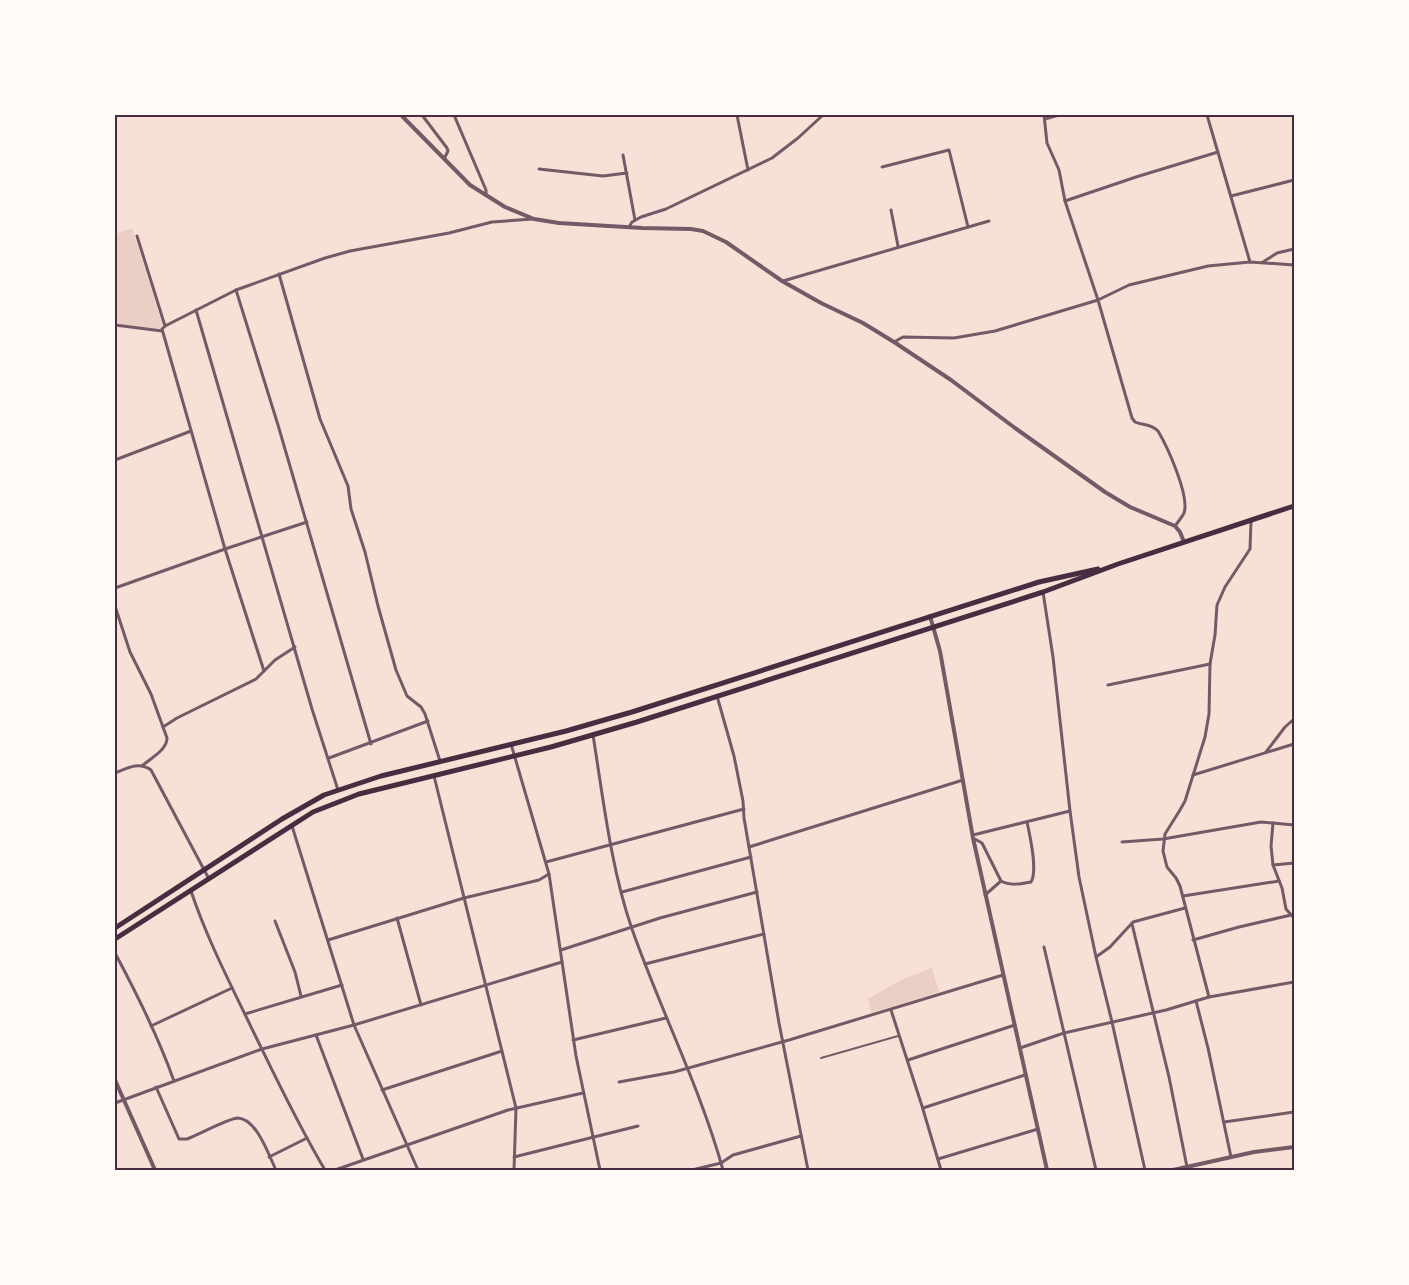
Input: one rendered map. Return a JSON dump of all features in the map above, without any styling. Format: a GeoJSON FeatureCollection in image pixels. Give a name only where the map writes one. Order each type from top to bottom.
{"type":"FeatureCollection","features":[{"type":"Feature","properties":{"kind":"main road"},"geometry":{"type":"LineString","coordinates":[[115,939],[292,825],[319,809],[351,796],[514,756],[637,722],[1043,592],[1118,564],[1294,506]]}},
{"type":"Feature","properties":{"kind":"main road"},"geometry":{"type":"LineString","coordinates":[[115,928],[308,803],[338,790],[378,776],[632,712],[1039,582],[1118,564]]}},
{"type":"Feature","properties":{"kind":"street"},"geometry":{"type":"LineString","coordinates":[[402,115],[470,185],[505,207],[534,219]]}},
{"type":"Feature","properties":{"kind":"street"},"geometry":{"type":"LineString","coordinates":[[422,115],[447,148],[448,151],[444,159]]}},
{"type":"Feature","properties":{"kind":"street"},"geometry":{"type":"LineString","coordinates":[[454,115],[486,190],[486,196]]}},
{"type":"Feature","properties":{"kind":"street"},"geometry":{"type":"LineString","coordinates":[[737,115],[748,170]]}},
{"type":"Feature","properties":{"kind":"street"},"geometry":{"type":"LineString","coordinates":[[629,227],[635,220],[666,208],[748,170],[781,152],[823,115]]}},
{"type":"Feature","properties":{"kind":"street"},"geometry":{"type":"LineString","coordinates":[[1058,115],[1045,117],[1047,143],[1059,170],[1065,201],[1098,300],[1132,418],[1135,422],[1154,426],[1176,466],[1182,490],[1184,512],[1175,526]]}},
{"type":"Feature","properties":{"kind":"street"},"geometry":{"type":"LineString","coordinates":[[1207,115],[1250,262]]}},
{"type":"Feature","properties":{"kind":"street"},"geometry":{"type":"LineString","coordinates":[[882,168],[949,150],[968,227]]}},
{"type":"Feature","properties":{"kind":"street"},"geometry":{"type":"LineString","coordinates":[[1065,201],[1218,152]]}},
{"type":"Feature","properties":{"kind":"street"},"geometry":{"type":"LineString","coordinates":[[623,155],[635,220]]}},
{"type":"Feature","properties":{"kind":"street"},"geometry":{"type":"LineString","coordinates":[[539,169],[603,176],[627,173]]}},
{"type":"Feature","properties":{"kind":"street"},"geometry":{"type":"LineString","coordinates":[[1231,196],[1294,180]]}},
{"type":"Feature","properties":{"kind":"street"},"geometry":{"type":"LineString","coordinates":[[891,210],[898,246]]}},
{"type":"Feature","properties":{"kind":"street"},"geometry":{"type":"LineString","coordinates":[[115,325],[163,329],[236,290],[279,274],[350,251],[449,233],[492,222],[534,219],[559,223],[683,228],[704,231],[726,242],[782,281],[894,342],[939,372],[1105,492],[1130,507],[1175,526],[1184,542]]}},
{"type":"Feature","properties":{"kind":"street"},"geometry":{"type":"LineString","coordinates":[[782,281],[989,221]]}},
{"type":"Feature","properties":{"kind":"street"},"geometry":{"type":"LineString","coordinates":[[137,236],[225,548],[264,672]]}},
{"type":"Feature","properties":{"kind":"street"},"geometry":{"type":"LineString","coordinates":[[1263,263],[1277,253],[1294,250]]}},
{"type":"Feature","properties":{"kind":"street"},"geometry":{"type":"LineString","coordinates":[[894,342],[903,337],[954,338],[978,335],[1098,300],[1126,286],[1139,282],[1208,266],[1250,262],[1294,265]]}},
{"type":"Feature","properties":{"kind":"street"},"geometry":{"type":"LineString","coordinates":[[279,274],[320,419],[348,486],[351,509],[365,552],[378,606],[399,676],[407,696],[421,708],[428,721],[440,760]]}},
{"type":"Feature","properties":{"kind":"street"},"geometry":{"type":"LineString","coordinates":[[236,290],[307,522],[371,744]]}},
{"type":"Feature","properties":{"kind":"street"},"geometry":{"type":"LineString","coordinates":[[196,310],[312,709],[338,790]]}},
{"type":"Feature","properties":{"kind":"street"},"geometry":{"type":"LineString","coordinates":[[115,460],[191,431]]}},
{"type":"Feature","properties":{"kind":"street"},"geometry":{"type":"LineString","coordinates":[[1209,997],[1183,896],[1178,881],[1165,863],[1163,839],[1180,810],[1204,737],[1209,714],[1210,664],[1215,635],[1217,605],[1225,587],[1250,549],[1251,521]]}},
{"type":"Feature","properties":{"kind":"street"},"geometry":{"type":"LineString","coordinates":[[115,588],[225,548],[307,522]]}},
{"type":"Feature","properties":{"kind":"street"},"geometry":{"type":"LineString","coordinates":[[1043,592],[1057,685],[1079,877],[1145,1170]]}},
{"type":"Feature","properties":{"kind":"street"},"geometry":{"type":"LineString","coordinates":[[115,606],[130,652],[151,694],[167,738],[166,745],[142,766]]}},
{"type":"Feature","properties":{"kind":"street"},"geometry":{"type":"LineString","coordinates":[[930,616],[940,651],[985,895],[1047,1170]]}},
{"type":"Feature","properties":{"kind":"street"},"geometry":{"type":"LineString","coordinates":[[163,727],[177,718],[253,681],[275,660],[295,647]]}},
{"type":"Feature","properties":{"kind":"street"},"geometry":{"type":"LineString","coordinates":[[1108,685],[1210,664]]}},
{"type":"Feature","properties":{"kind":"street"},"geometry":{"type":"LineString","coordinates":[[717,696],[734,756],[783,1042],[808,1170]]}},
{"type":"Feature","properties":{"kind":"street"},"geometry":{"type":"LineString","coordinates":[[1266,752],[1285,727],[1294,719]]}},
{"type":"Feature","properties":{"kind":"street"},"geometry":{"type":"LineString","coordinates":[[329,758],[371,744],[428,721]]}},
{"type":"Feature","properties":{"kind":"street"},"geometry":{"type":"LineString","coordinates":[[593,734],[611,843],[631,927],[687,1069],[723,1170]]}},
{"type":"Feature","properties":{"kind":"street"},"geometry":{"type":"LineString","coordinates":[[511,744],[549,874],[573,1040],[600,1170]]}},
{"type":"Feature","properties":{"kind":"street"},"geometry":{"type":"LineString","coordinates":[[1193,775],[1294,744]]}},
{"type":"Feature","properties":{"kind":"street"},"geometry":{"type":"LineString","coordinates":[[115,773],[131,766],[142,766],[151,770],[210,879]]}},
{"type":"Feature","properties":{"kind":"street"},"geometry":{"type":"LineString","coordinates":[[434,776],[516,1108],[514,1170]]}},
{"type":"Feature","properties":{"kind":"street"},"geometry":{"type":"LineString","coordinates":[[749,846],[963,780]]}},
{"type":"Feature","properties":{"kind":"street"},"geometry":{"type":"LineString","coordinates":[[546,862],[611,843],[744,809]]}},
{"type":"Feature","properties":{"kind":"street"},"geometry":{"type":"LineString","coordinates":[[973,837],[1070,811]]}},
{"type":"Feature","properties":{"kind":"street"},"geometry":{"type":"LineString","coordinates":[[973,837],[982,843],[1001,881],[1019,884],[1031,882],[1033,878],[1033,865],[1027,822]]}},
{"type":"Feature","properties":{"kind":"street"},"geometry":{"type":"LineString","coordinates":[[1122,842],[1163,839],[1254,823],[1294,825]]}},
{"type":"Feature","properties":{"kind":"street"},"geometry":{"type":"LineString","coordinates":[[1193,940],[1254,923],[1292,916],[1285,906],[1282,888],[1278,882],[1273,865],[1271,846],[1273,823]]}},
{"type":"Feature","properties":{"kind":"street"},"geometry":{"type":"LineString","coordinates":[[292,825],[354,1025],[418,1170]]}},
{"type":"Feature","properties":{"kind":"street"},"geometry":{"type":"LineString","coordinates":[[622,892],[751,857]]}},
{"type":"Feature","properties":{"kind":"street"},"geometry":{"type":"LineString","coordinates":[[1273,865],[1294,863]]}},
{"type":"Feature","properties":{"kind":"street"},"geometry":{"type":"LineString","coordinates":[[328,940],[464,898],[539,880],[549,874]]}},
{"type":"Feature","properties":{"kind":"street"},"geometry":{"type":"LineString","coordinates":[[985,895],[1001,881]]}},
{"type":"Feature","properties":{"kind":"street"},"geometry":{"type":"LineString","coordinates":[[1183,896],[1278,882]]}},
{"type":"Feature","properties":{"kind":"street"},"geometry":{"type":"LineString","coordinates":[[191,891],[205,930],[232,988],[325,1170]]}},
{"type":"Feature","properties":{"kind":"street"},"geometry":{"type":"LineString","coordinates":[[560,950],[631,927],[757,892]]}},
{"type":"Feature","properties":{"kind":"street"},"geometry":{"type":"LineString","coordinates":[[1096,957],[1110,947],[1132,924],[1185,908]]}},
{"type":"Feature","properties":{"kind":"street"},"geometry":{"type":"LineString","coordinates":[[397,918],[421,1005]]}},
{"type":"Feature","properties":{"kind":"street"},"geometry":{"type":"LineString","coordinates":[[275,921],[295,972],[301,996]]}},
{"type":"Feature","properties":{"kind":"street"},"geometry":{"type":"LineString","coordinates":[[1132,924],[1169,1076],[1187,1167]]}},
{"type":"Feature","properties":{"kind":"street"},"geometry":{"type":"LineString","coordinates":[[645,964],[764,934]]}},
{"type":"Feature","properties":{"kind":"street"},"geometry":{"type":"LineString","coordinates":[[1044,947],[1096,1170]]}},
{"type":"Feature","properties":{"kind":"street"},"geometry":{"type":"LineString","coordinates":[[115,953],[151,1026],[174,1081]]}},
{"type":"Feature","properties":{"kind":"street"},"geometry":{"type":"LineString","coordinates":[[115,1103],[262,1049],[354,1025],[562,962]]}},
{"type":"Feature","properties":{"kind":"street"},"geometry":{"type":"LineString","coordinates":[[619,1082],[687,1069],[891,1010],[1003,975]]}},
{"type":"Feature","properties":{"kind":"street"},"geometry":{"type":"LineString","coordinates":[[1020,1048],[1064,1033],[1153,1013],[1209,997],[1294,982]]}},
{"type":"Feature","properties":{"kind":"street"},"geometry":{"type":"LineString","coordinates":[[245,1014],[342,984]]}},
{"type":"Feature","properties":{"kind":"street"},"geometry":{"type":"LineString","coordinates":[[151,1026],[232,988]]}},
{"type":"Feature","properties":{"kind":"street"},"geometry":{"type":"LineString","coordinates":[[1196,1001],[1231,1157]]}},
{"type":"Feature","properties":{"kind":"street"},"geometry":{"type":"LineString","coordinates":[[891,1010],[941,1170]]}},
{"type":"Feature","properties":{"kind":"street"},"geometry":{"type":"LineString","coordinates":[[573,1040],[666,1018]]}},
{"type":"Feature","properties":{"kind":"street"},"geometry":{"type":"LineString","coordinates":[[908,1060],[1015,1025]]}},
{"type":"Feature","properties":{"kind":"street"},"geometry":{"type":"LineString","coordinates":[[316,1035],[363,1159]]}},
{"type":"Feature","properties":{"kind":"street"},"geometry":{"type":"LineString","coordinates":[[382,1090],[502,1051]]}},
{"type":"Feature","properties":{"kind":"street"},"geometry":{"type":"LineString","coordinates":[[923,1108],[1025,1075]]}},
{"type":"Feature","properties":{"kind":"street"},"geometry":{"type":"LineString","coordinates":[[115,1080],[155,1170]]}},
{"type":"Feature","properties":{"kind":"street"},"geometry":{"type":"LineString","coordinates":[[156,1087],[179,1139],[187,1140],[232,1119],[241,1119],[254,1127],[276,1170]]}},
{"type":"Feature","properties":{"kind":"street"},"geometry":{"type":"LineString","coordinates":[[335,1170],[516,1108],[583,1092]]}},
{"type":"Feature","properties":{"kind":"street"},"geometry":{"type":"LineString","coordinates":[[1224,1122],[1294,1112]]}},
{"type":"Feature","properties":{"kind":"street"},"geometry":{"type":"LineString","coordinates":[[514,1157],[638,1126]]}},
{"type":"Feature","properties":{"kind":"street"},"geometry":{"type":"LineString","coordinates":[[938,1159],[1038,1129]]}},
{"type":"Feature","properties":{"kind":"street"},"geometry":{"type":"LineString","coordinates":[[692,1170],[721,1163],[734,1155],[801,1136]]}},
{"type":"Feature","properties":{"kind":"street"},"geometry":{"type":"LineString","coordinates":[[269,1157],[307,1138]]}},
{"type":"Feature","properties":{"kind":"street"},"geometry":{"type":"LineString","coordinates":[[1173,1170],[1231,1157],[1294,1147]]}},
{"type":"Feature","properties":{"kind":"lane"},"geometry":{"type":"LineString","coordinates":[[821,1058],[900,1035]]}},
{"type":"Feature","properties":{"kind":"shaded area"},"geometry":{"type":"Polygon","coordinates":[[[132,228],[162,324],[156,331],[115,323],[115,234],[132,228]]]}},
{"type":"Feature","properties":{"kind":"shaded area"},"geometry":{"type":"Polygon","coordinates":[[[932,968],[939,992],[871,1013],[868,999],[901,980],[932,968]]]}}]}
